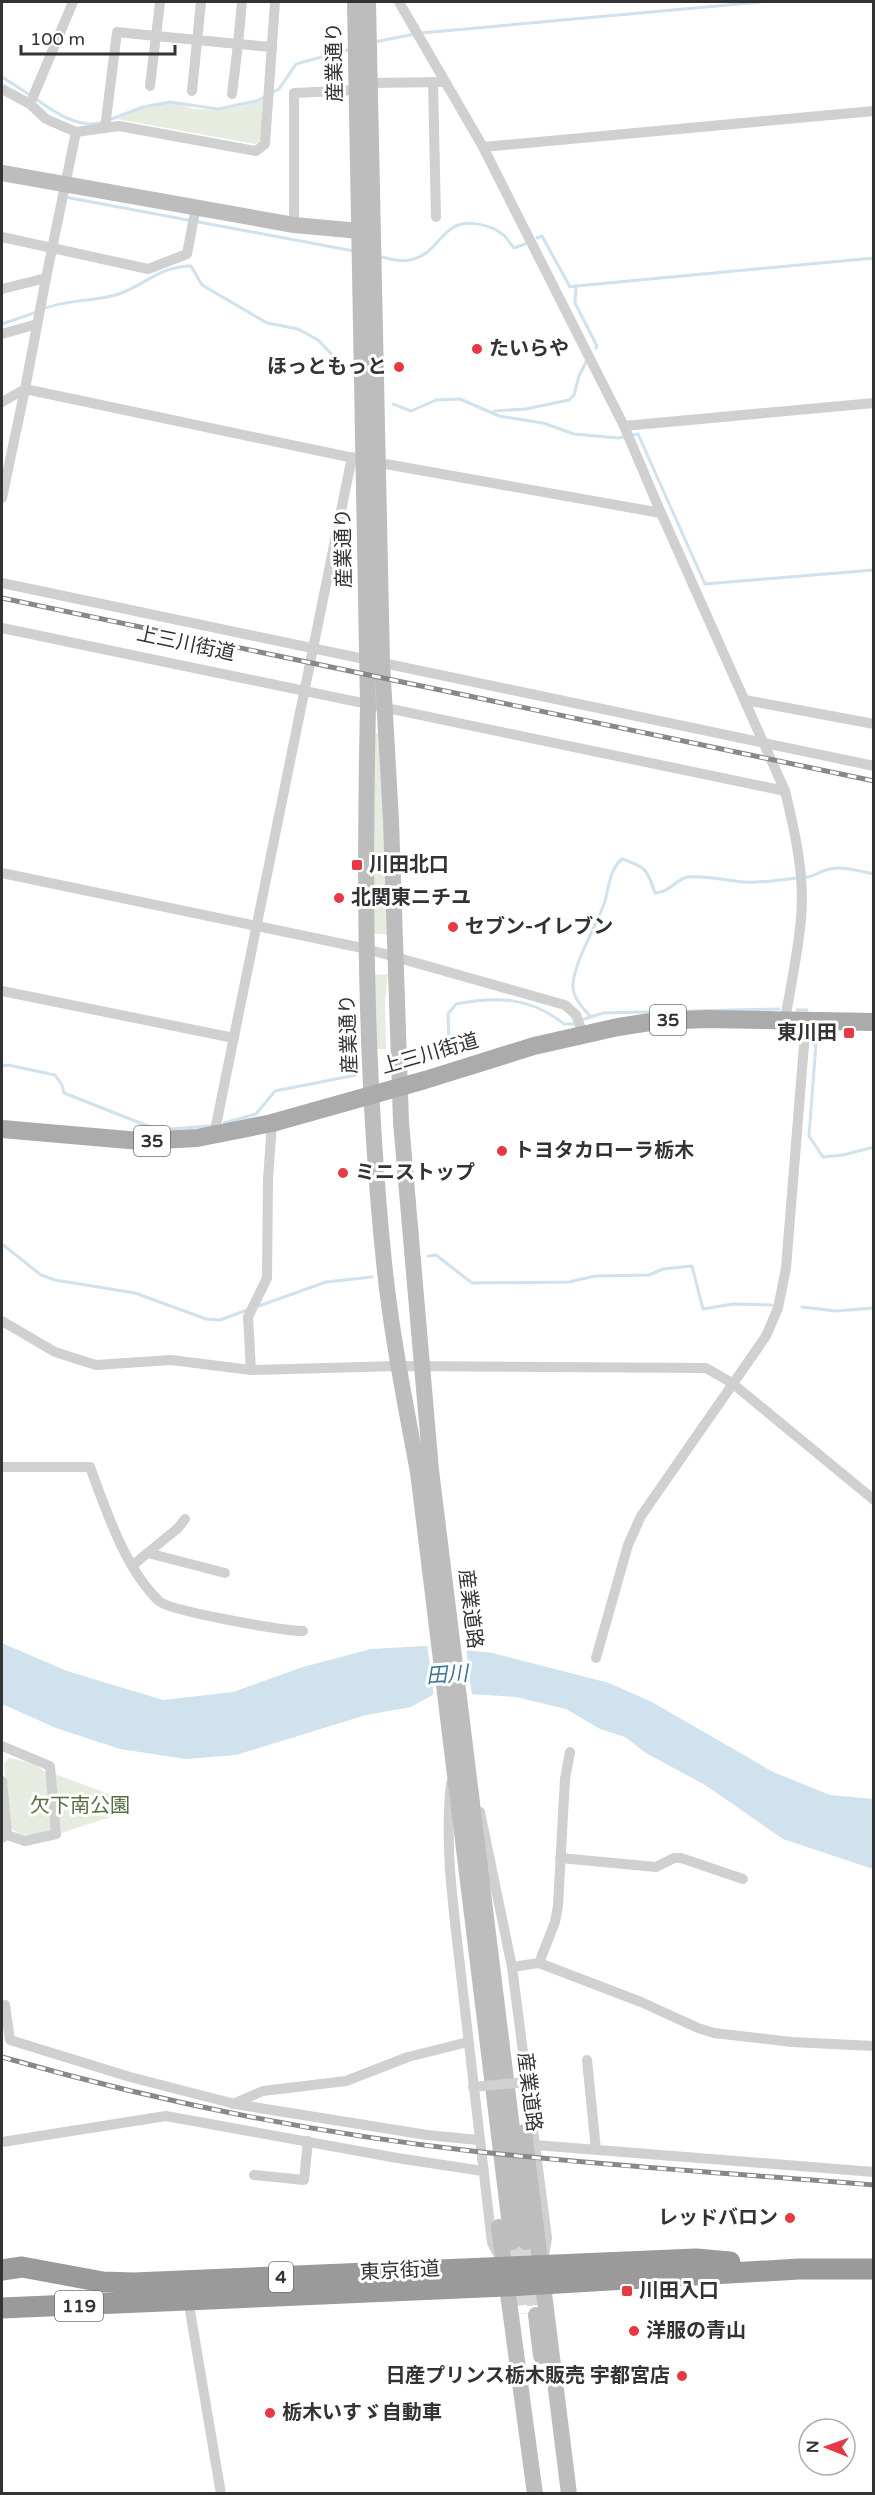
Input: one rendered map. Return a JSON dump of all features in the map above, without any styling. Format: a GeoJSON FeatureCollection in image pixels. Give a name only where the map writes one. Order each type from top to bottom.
{"type":"FeatureCollection","features":[{"type":"Feature","properties":{"kind":"highway","name":"4"},"geometry":{"type":"LineString","coordinates":[[2,2258],[12,2269],[60,2285],[156,2300]]}},
{"type":"Feature","properties":{"kind":"highway","name":"東京街道"},"geometry":{"type":"LineString","coordinates":[[12,2269],[104,2282],[134,2283],[188,2290],[543,2274],[873,2269]]}},
{"type":"Feature","properties":{"kind":"highway","name":"東京街道"},"geometry":{"type":"LineString","coordinates":[[2,2308],[156,2300],[188,2290]]}},
{"type":"Feature","properties":{"kind":"highway","name":"東京街道"},"geometry":{"type":"LineString","coordinates":[[2,2299],[57,2297],[66,2300],[72,2306]]}},
{"type":"Feature","properties":{"kind":"main road","name":"上三川街道"},"geometry":{"type":"LineString","coordinates":[[2,1129],[170,1141],[272,1123],[534,1046],[583,1034],[674,1020],[785,1019],[873,1022]]}},
{"type":"Feature","properties":{"kind":"street"},"geometry":{"type":"LineString","coordinates":[[30,104],[74,2]]}},
{"type":"Feature","properties":{"kind":"street"},"geometry":{"type":"LineString","coordinates":[[150,86],[160,2]]}},
{"type":"Feature","properties":{"kind":"street"},"geometry":{"type":"LineString","coordinates":[[192,91],[201,2]]}},
{"type":"Feature","properties":{"kind":"street"},"geometry":{"type":"LineString","coordinates":[[232,94],[242,2]]}},
{"type":"Feature","properties":{"kind":"street"},"geometry":{"type":"LineString","coordinates":[[2,89],[30,104],[46,119],[76,132],[119,126],[256,150],[266,144],[275,2]]}},
{"type":"Feature","properties":{"kind":"street","name":"産業通り"},"geometry":{"type":"LineString","coordinates":[[355,2],[363,87],[366,232],[364,460],[376,707],[366,822],[367,949],[372,1094]]}},
{"type":"Feature","properties":{"kind":"street","name":"産業通り"},"geometry":{"type":"LineString","coordinates":[[363,87],[368,2]]}},
{"type":"Feature","properties":{"kind":"street"},"geometry":{"type":"LineString","coordinates":[[399,2],[483,147],[624,426],[660,513],[785,791],[795,834],[802,890],[801,918],[785,1019]]}},
{"type":"Feature","properties":{"kind":"street"},"geometry":{"type":"LineString","coordinates":[[105,128],[117,32],[272,47]]}},
{"type":"Feature","properties":{"kind":"street"},"geometry":{"type":"LineString","coordinates":[[433,82],[436,218]]}},
{"type":"Feature","properties":{"kind":"street"},"geometry":{"type":"LineString","coordinates":[[294,225],[294,93],[446,82]]}},
{"type":"Feature","properties":{"kind":"street"},"geometry":{"type":"LineString","coordinates":[[483,147],[873,111]]}},
{"type":"Feature","properties":{"kind":"street"},"geometry":{"type":"LineString","coordinates":[[2,498],[76,132]]}},
{"type":"Feature","properties":{"kind":"street"},"geometry":{"type":"LineString","coordinates":[[2,173],[294,225],[366,232]]}},
{"type":"Feature","properties":{"kind":"street"},"geometry":{"type":"LineString","coordinates":[[2,237],[148,269],[187,254],[196,207]]}},
{"type":"Feature","properties":{"kind":"street"},"geometry":{"type":"LineString","coordinates":[[2,289],[46,279]]}},
{"type":"Feature","properties":{"kind":"street"},"geometry":{"type":"LineString","coordinates":[[2,334],[37,324]]}},
{"type":"Feature","properties":{"kind":"street"},"geometry":{"type":"LineString","coordinates":[[2,402],[24,389],[364,460],[660,513]]}},
{"type":"Feature","properties":{"kind":"street"},"geometry":{"type":"LineString","coordinates":[[624,426],[873,403]]}},
{"type":"Feature","properties":{"kind":"street"},"geometry":{"type":"LineString","coordinates":[[214,1135],[313,649],[364,460]]}},
{"type":"Feature","properties":{"kind":"street"},"geometry":{"type":"LineString","coordinates":[[2,583],[873,766]]}},
{"type":"Feature","properties":{"kind":"street","name":"上三川街道"},"geometry":{"type":"LineString","coordinates":[[2,628],[785,791]]}},
{"type":"Feature","properties":{"kind":"street"},"geometry":{"type":"LineString","coordinates":[[745,700],[873,724]]}},
{"type":"Feature","properties":{"kind":"street","name":"産業通り"},"geometry":{"type":"LineString","coordinates":[[376,707],[391,820],[399,1087]]}},
{"type":"Feature","properties":{"kind":"street"},"geometry":{"type":"LineString","coordinates":[[2,873],[395,956],[565,1005],[576,1015],[583,1034]]}},
{"type":"Feature","properties":{"kind":"street"},"geometry":{"type":"LineString","coordinates":[[2,991],[234,1038]]}},
{"type":"Feature","properties":{"kind":"street"},"geometry":{"type":"LineString","coordinates":[[596,1658],[628,1545],[641,1516],[765,1336],[778,1308],[786,1268],[806,1020]]}},
{"type":"Feature","properties":{"kind":"street","name":"産業道路"},"geometry":{"type":"LineString","coordinates":[[399,1087],[445,1631],[519,2242]]}},
{"type":"Feature","properties":{"kind":"street","name":"産業道路"},"geometry":{"type":"LineString","coordinates":[[372,1094],[384,1262],[398,1366],[445,1631]]}},
{"type":"Feature","properties":{"kind":"street"},"geometry":{"type":"LineString","coordinates":[[251,1370],[248,1317],[267,1278],[268,1179],[272,1123]]}},
{"type":"Feature","properties":{"kind":"street"},"geometry":{"type":"LineString","coordinates":[[2,1321],[55,1352],[96,1365],[171,1360],[251,1370],[398,1366],[706,1368],[732,1383],[873,1500]]}},
{"type":"Feature","properties":{"kind":"street"},"geometry":{"type":"LineString","coordinates":[[2,1467],[90,1467],[110,1521],[133,1565],[161,1604],[265,1628],[303,1631]]}},
{"type":"Feature","properties":{"kind":"street"},"geometry":{"type":"LineString","coordinates":[[133,1565],[178,1528],[185,1519]]}},
{"type":"Feature","properties":{"kind":"street"},"geometry":{"type":"LineString","coordinates":[[148,1553],[225,1573]]}},
{"type":"Feature","properties":{"kind":"street"},"geometry":{"type":"LineString","coordinates":[[2,1746],[50,1766],[56,1834],[25,1841],[4,1836],[2,1781]]}},
{"type":"Feature","properties":{"kind":"street"},"geometry":{"type":"LineString","coordinates":[[539,1963],[555,1922],[565,1779],[570,1752]]}},
{"type":"Feature","properties":{"kind":"street"},"geometry":{"type":"LineString","coordinates":[[460,1753],[512,1967],[547,2238],[543,2274]]}},
{"type":"Feature","properties":{"kind":"street"},"geometry":{"type":"LineString","coordinates":[[460,1753],[449,1802],[451,1877],[478,2140],[492,2243],[505,2276]]}},
{"type":"Feature","properties":{"kind":"street"},"geometry":{"type":"LineString","coordinates":[[560,1858],[656,1867],[674,1858],[681,1858],[743,1879]]}},
{"type":"Feature","properties":{"kind":"street"},"geometry":{"type":"LineString","coordinates":[[477,1899],[505,1994],[543,2274],[569,2493]]}},
{"type":"Feature","properties":{"kind":"street"},"geometry":{"type":"LineString","coordinates":[[477,1899],[473,1999],[505,2276],[535,2493]]}},
{"type":"Feature","properties":{"kind":"street"},"geometry":{"type":"LineString","coordinates":[[512,1967],[539,1963],[641,2002],[708,2031],[792,2042],[873,2046]]}},
{"type":"Feature","properties":{"kind":"street"},"geometry":{"type":"LineString","coordinates":[[2,2005],[5,2005],[10,2040],[130,2077],[233,2104],[478,2140]]}},
{"type":"Feature","properties":{"kind":"street"},"geometry":{"type":"LineString","coordinates":[[233,2104],[263,2091],[346,2081],[408,2058],[468,2042]]}},
{"type":"Feature","properties":{"kind":"street"},"geometry":{"type":"LineString","coordinates":[[587,2060],[596,2150]]}},
{"type":"Feature","properties":{"kind":"street"},"geometry":{"type":"LineString","coordinates":[[473,2087],[527,2082]]}},
{"type":"Feature","properties":{"kind":"street"},"geometry":{"type":"LineString","coordinates":[[2,2142],[166,2116],[483,2171]]}},
{"type":"Feature","properties":{"kind":"street"},"geometry":{"type":"LineString","coordinates":[[254,2175],[304,2180],[308,2141]]}},
{"type":"Feature","properties":{"kind":"street"},"geometry":{"type":"LineString","coordinates":[[535,2145],[873,2172]]}},
{"type":"Feature","properties":{"kind":"street"},"geometry":{"type":"LineString","coordinates":[[188,2290],[222,2493]]}},
{"type":"Feature","properties":{"kind":"street"},"geometry":{"type":"LineString","coordinates":[[545,2493],[529,2315],[559,2493]]}},
{"type":"Feature","properties":{"kind":"green space"},"geometry":{"type":"Polygon","coordinates":[[[266,98],[262,140],[255,144],[117,119],[136,110],[163,104],[173,103],[197,109],[223,109],[266,98]]]}},
{"type":"Feature","properties":{"kind":"green space"},"geometry":{"type":"Polygon","coordinates":[[[373,733],[380,733],[389,934],[373,934],[373,733]]]}},
{"type":"Feature","properties":{"kind":"green space"},"geometry":{"type":"Polygon","coordinates":[[[388,974],[385,1001],[386,1049],[375,1049],[373,975],[388,974]]]}},
{"type":"Feature","properties":{"kind":"green space"},"geometry":{"type":"Polygon","coordinates":[[[8,1758],[35,1765],[48,1775],[53,1825],[50,1830],[24,1835],[10,1827],[4,1764],[8,1758]]]}},
{"type":"Feature","properties":{"kind":"green space","name":"欠下南公園"},"geometry":{"type":"Polygon","coordinates":[[[55,1774],[125,1800],[126,1812],[61,1833],[55,1774]]]}},
{"type":"Feature","properties":{"kind":"water","name":"田川"},"geometry":{"type":"Polygon","coordinates":[[[2,1643],[67,1671],[163,1700],[233,1692],[303,1667],[371,1649],[425,1646],[493,1653],[609,1683],[652,1702],[773,1772],[830,1795],[873,1799],[873,1869],[783,1839],[705,1785],[646,1753],[625,1737],[600,1729],[566,1709],[516,1697],[438,1692],[411,1707],[366,1715],[236,1755],[186,1759],[120,1749],[56,1728],[2,1704],[2,1643]]]}},
{"type":"Feature","properties":{"kind":"pier"},"geometry":{"type":"Polygon","coordinates":[[[427,1643],[466,1647],[472,1696],[439,1695],[434,1698],[427,1643]]]}},
{"type":"Feature","properties":{"kind":"waterway"},"geometry":{"type":"LineString","coordinates":[[421,33],[761,2]]}},
{"type":"Feature","properties":{"kind":"waterway"},"geometry":{"type":"LineString","coordinates":[[374,42],[415,34]]}},
{"type":"Feature","properties":{"kind":"waterway"},"geometry":{"type":"LineString","coordinates":[[271,93],[279,89],[296,64],[351,49]]}},
{"type":"Feature","properties":{"kind":"waterway"},"geometry":{"type":"LineString","coordinates":[[2,77],[30,95]]}},
{"type":"Feature","properties":{"kind":"waterway"},"geometry":{"type":"LineString","coordinates":[[109,120],[143,107],[170,102],[218,109],[256,101],[266,96]]}},
{"type":"Feature","properties":{"kind":"waterway"},"geometry":{"type":"LineString","coordinates":[[36,99],[76,122],[85,124],[103,122]]}},
{"type":"Feature","properties":{"kind":"waterway"},"geometry":{"type":"LineString","coordinates":[[65,197],[354,251]]}},
{"type":"Feature","properties":{"kind":"waterway"},"geometry":{"type":"LineString","coordinates":[[378,256],[400,261],[414,259],[427,252],[454,227],[465,223],[478,224],[497,231],[514,248],[525,244]]}},
{"type":"Feature","properties":{"kind":"waterway"},"geometry":{"type":"LineString","coordinates":[[537,238],[542,236],[570,287],[576,286]]}},
{"type":"Feature","properties":{"kind":"waterway"},"geometry":{"type":"LineString","coordinates":[[596,348],[575,303],[576,286],[874,258]]}},
{"type":"Feature","properties":{"kind":"waterway"},"geometry":{"type":"LineString","coordinates":[[43,309],[119,294],[162,272],[191,266],[202,285],[267,323],[298,329],[318,340],[345,368]]}},
{"type":"Feature","properties":{"kind":"waterway"},"geometry":{"type":"LineString","coordinates":[[2,324],[37,312]]}},
{"type":"Feature","properties":{"kind":"waterway"},"geometry":{"type":"LineString","coordinates":[[494,411],[526,409],[569,400],[574,395],[579,376],[587,360]]}},
{"type":"Feature","properties":{"kind":"waterway"},"geometry":{"type":"LineString","coordinates":[[393,404],[411,411],[436,400],[460,399],[499,416],[543,423],[574,434],[618,438],[638,434],[705,584],[874,570]]}},
{"type":"Feature","properties":{"kind":"waterway"},"geometry":{"type":"LineString","coordinates":[[590,1016],[578,1002],[574,993],[575,974],[605,901],[612,873],[622,859],[644,870],[655,893],[666,890],[688,877],[751,882],[797,878]]}},
{"type":"Feature","properties":{"kind":"waterway"},"geometry":{"type":"LineString","coordinates":[[803,878],[837,868],[874,874]]}},
{"type":"Feature","properties":{"kind":"waterway"},"geometry":{"type":"LineString","coordinates":[[418,1063],[438,1057],[449,1045],[448,1014],[456,1004],[485,1000],[513,1001],[539,1008],[564,1024],[573,1024]]}},
{"type":"Feature","properties":{"kind":"waterway"},"geometry":{"type":"LineString","coordinates":[[584,1019],[603,1013],[779,1009]]}},
{"type":"Feature","properties":{"kind":"waterway"},"geometry":{"type":"LineString","coordinates":[[797,1010],[807,1010]]}},
{"type":"Feature","properties":{"kind":"waterway"},"geometry":{"type":"LineString","coordinates":[[817,1030],[809,1136],[823,1157],[843,1155],[874,1147]]}},
{"type":"Feature","properties":{"kind":"waterway"},"geometry":{"type":"LineString","coordinates":[[2,1066],[8,1065],[55,1075],[64,1093],[158,1130],[210,1126]]}},
{"type":"Feature","properties":{"kind":"waterway"},"geometry":{"type":"LineString","coordinates":[[224,1123],[256,1114],[275,1091],[356,1075]]}},
{"type":"Feature","properties":{"kind":"waterway"},"geometry":{"type":"LineString","coordinates":[[2,1244],[41,1275],[55,1280],[135,1293],[206,1319],[220,1320],[247,1310]]}},
{"type":"Feature","properties":{"kind":"waterway"},"geometry":{"type":"LineString","coordinates":[[428,1256],[436,1255],[472,1283],[569,1282],[595,1276],[649,1275],[663,1269],[692,1266],[703,1309],[733,1304],[772,1305]]}},
{"type":"Feature","properties":{"kind":"waterway"},"geometry":{"type":"LineString","coordinates":[[256,1307],[326,1282],[372,1277]]}},
{"type":"Feature","properties":{"kind":"waterway"},"geometry":{"type":"LineString","coordinates":[[802,1307],[836,1311],[874,1308]]}},
{"type":"Feature","properties":{"kind":"tunnel"},"geometry":{"type":"LineString","coordinates":[[512,2242],[521,2314]]}},
{"type":"Feature","properties":{"kind":"tunnel"},"geometry":{"type":"LineString","coordinates":[[526,2242],[536,2315]]}},
{"type":"Feature","properties":{"kind":"railway"},"geometry":{"type":"LineString","coordinates":[[2,598],[874,781]]}},
{"type":"Feature","properties":{"kind":"railway"},"geometry":{"type":"LineString","coordinates":[[2,2057],[118,2088],[235,2114],[413,2144],[622,2165],[874,2185]]}},
{"type":"Feature","properties":{"kind":"place","name":"たいらや"},"geometry":{"type":"Point","coordinates":[477,349]}},
{"type":"Feature","properties":{"kind":"place","name":"ほっともっと"},"geometry":{"type":"Point","coordinates":[399,367]}},
{"type":"Feature","properties":{"kind":"place","name":"川田北口"},"geometry":{"type":"Point","coordinates":[357,865]}},
{"type":"Feature","properties":{"kind":"place","name":"北関東ニチユ"},"geometry":{"type":"Point","coordinates":[339,898]}},
{"type":"Feature","properties":{"kind":"place","name":"セブン-イレブン"},"geometry":{"type":"Point","coordinates":[453,927]}},
{"type":"Feature","properties":{"kind":"place","name":"東川田"},"geometry":{"type":"Point","coordinates":[849,1033]}},
{"type":"Feature","properties":{"kind":"place","name":"トヨタカローラ栃木"},"geometry":{"type":"Point","coordinates":[502,1151]}},
{"type":"Feature","properties":{"kind":"place","name":"ミニストップ"},"geometry":{"type":"Point","coordinates":[343,1173]}},
{"type":"Feature","properties":{"kind":"place","name":"レッドバロン"},"geometry":{"type":"Point","coordinates":[790,2218]}},
{"type":"Feature","properties":{"kind":"place","name":"川田入口"},"geometry":{"type":"Point","coordinates":[627,2291]}},
{"type":"Feature","properties":{"kind":"place","name":"洋服の青山"},"geometry":{"type":"Point","coordinates":[634,2331]}},
{"type":"Feature","properties":{"kind":"place","name":"日産プリンス栃木販売 宇都宮店"},"geometry":{"type":"Point","coordinates":[682,2376]}},
{"type":"Feature","properties":{"kind":"place","name":"栃木いすゞ自動車"},"geometry":{"type":"Point","coordinates":[270,2413]}}]}
